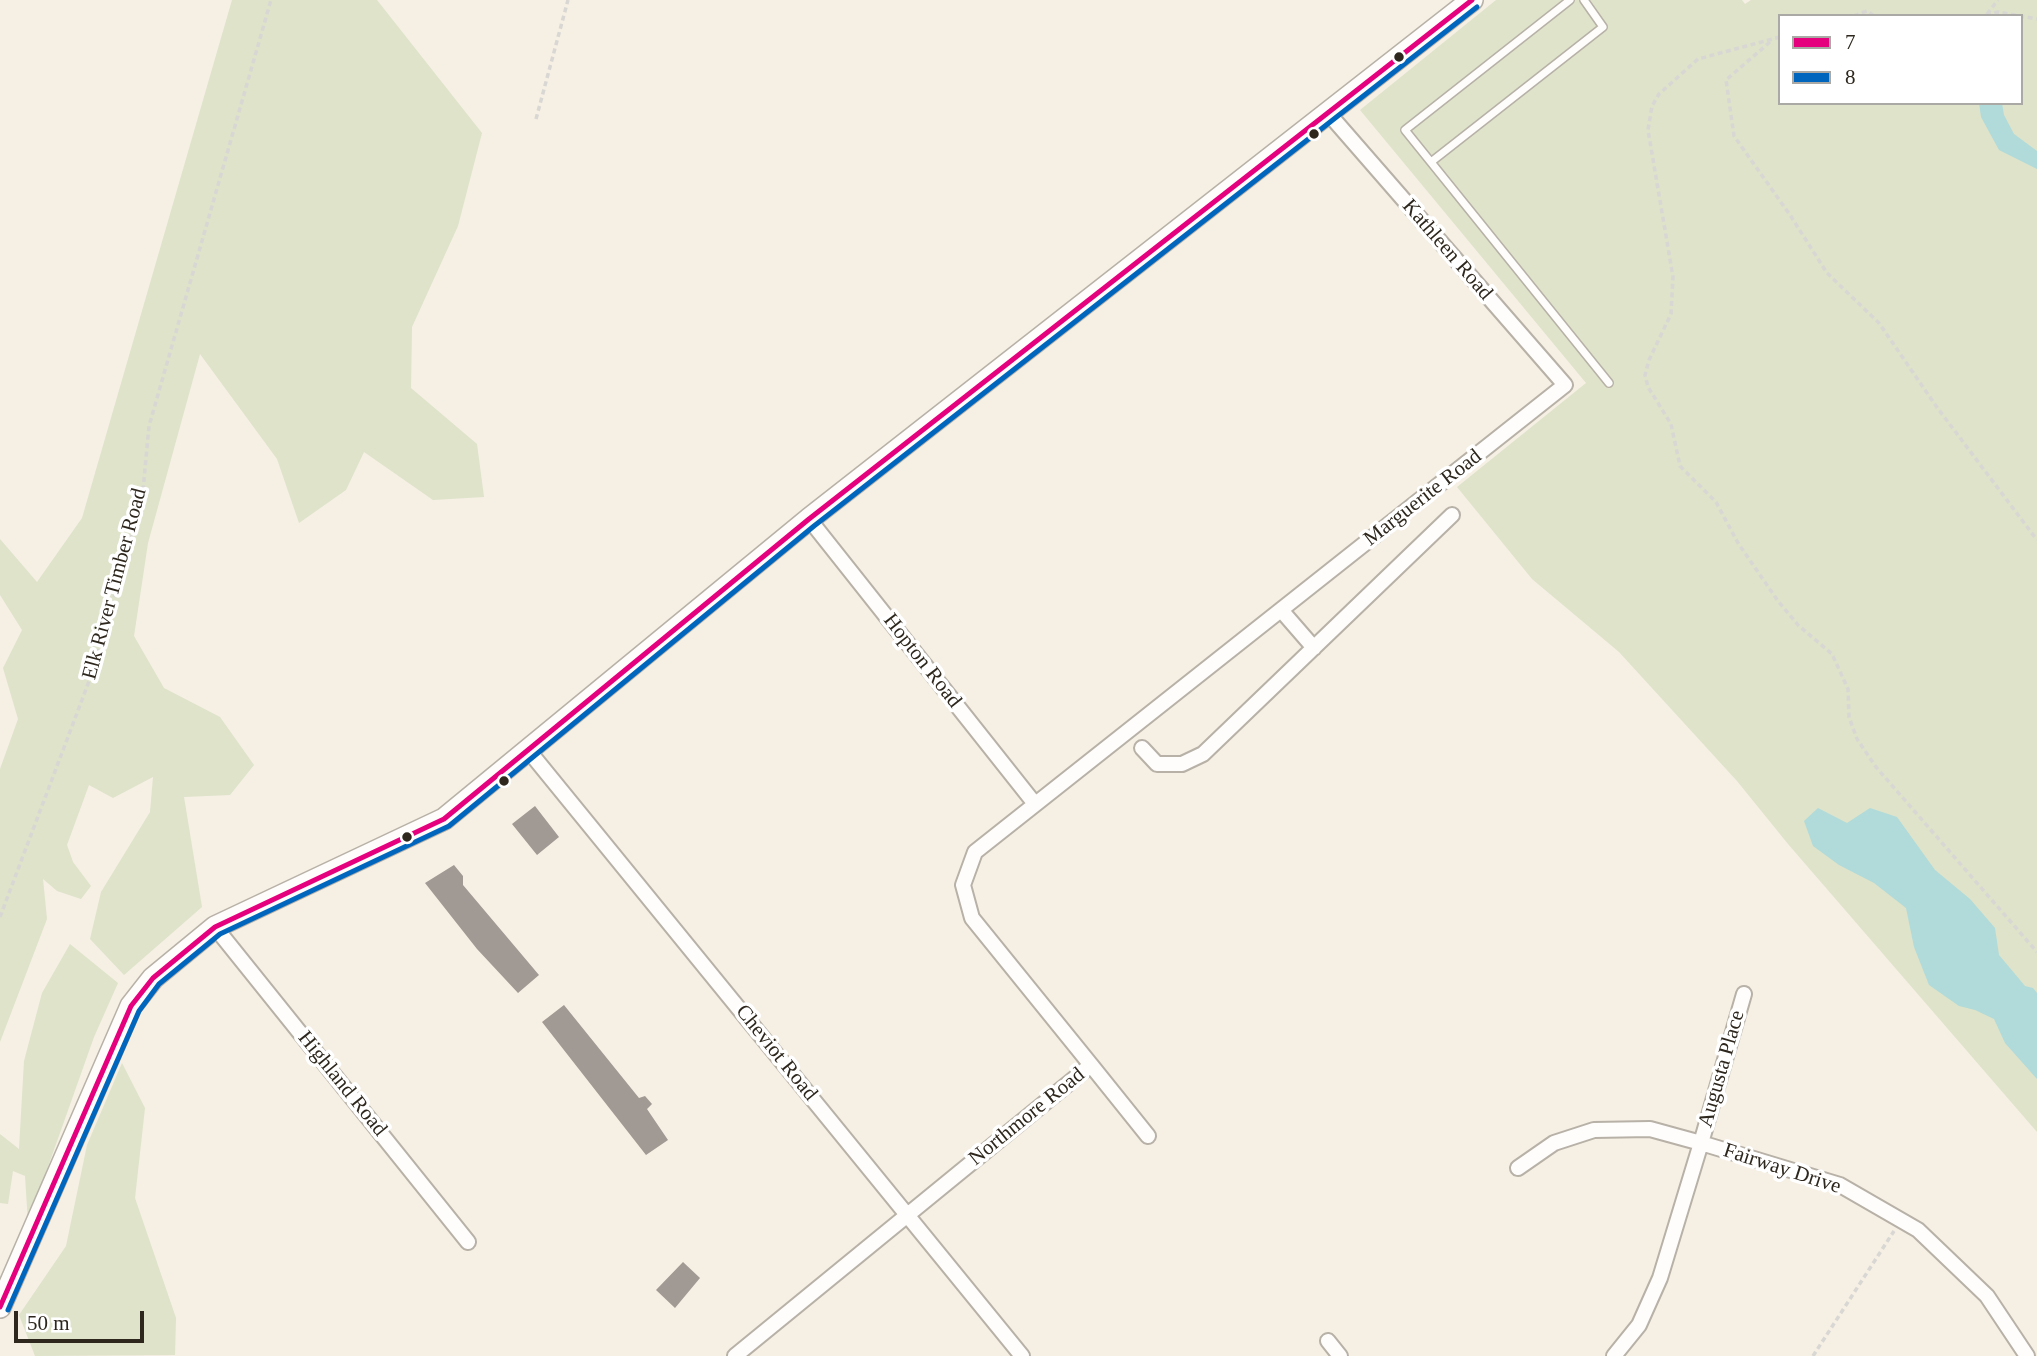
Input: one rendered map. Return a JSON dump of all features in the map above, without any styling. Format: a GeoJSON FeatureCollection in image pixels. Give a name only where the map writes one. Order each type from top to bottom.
{"type":"FeatureCollection","features":[{"type":"Feature","properties":{"kind":"street"},"geometry":{"type":"LineString","coordinates":[[0,1307],[131,1006],[153,978],[215,927],[444,818],[809,519],[1472,0]]}},
{"type":"Feature","properties":{"kind":"street","name":"Kathleen Road"},"geometry":{"type":"LineString","coordinates":[[1329,114],[1565,385]]}},
{"type":"Feature","properties":{"kind":"street","name":"Marguerite Road"},"geometry":{"type":"LineString","coordinates":[[1035,804],[1565,385]]}},
{"type":"Feature","properties":{"kind":"street","name":"Marguerite Road"},"geometry":{"type":"LineString","coordinates":[[1142,748],[1157,764],[1182,764],[1203,754],[1452,515]]}},
{"type":"Feature","properties":{"kind":"street","name":"Hopton Road"},"geometry":{"type":"LineString","coordinates":[[809,519],[1035,804]]}},
{"type":"Feature","properties":{"kind":"street"},"geometry":{"type":"LineString","coordinates":[[1281,610],[1314,648]]}},
{"type":"Feature","properties":{"kind":"street","name":"Cheviot Road"},"geometry":{"type":"LineString","coordinates":[[528,750],[1023,1356]]}},
{"type":"Feature","properties":{"kind":"street","name":"Northmore Road"},"geometry":{"type":"LineString","coordinates":[[736,1356],[1091,1065],[972,918],[963,885],[975,852],[1035,804]]}},
{"type":"Feature","properties":{"kind":"street","name":"Highland Road"},"geometry":{"type":"LineString","coordinates":[[215,927],[468,1242]]}},
{"type":"Feature","properties":{"kind":"street","name":"Augusta Place"},"geometry":{"type":"LineString","coordinates":[[1701,1143],[1744,994]]}},
{"type":"Feature","properties":{"kind":"street"},"geometry":{"type":"LineString","coordinates":[[1091,1065],[1147,1136]]}},
{"type":"Feature","properties":{"kind":"street"},"geometry":{"type":"LineString","coordinates":[[1518,1168],[1554,1143],[1594,1130],[1650,1129],[1701,1143]]}},
{"type":"Feature","properties":{"kind":"street","name":"Fairway Drive"},"geometry":{"type":"LineString","coordinates":[[1614,1356],[1639,1325],[1660,1278],[1701,1143],[1840,1185],[1918,1230],[1987,1296],[2027,1356]]}},
{"type":"Feature","properties":{"kind":"street"},"geometry":{"type":"LineString","coordinates":[[1328,1341],[1340,1356]]}},
{"type":"Feature","properties":{"kind":"lane"},"geometry":{"type":"LineString","coordinates":[[1570,0],[1405,130],[1609,383]]}},
{"type":"Feature","properties":{"kind":"lane"},"geometry":{"type":"LineString","coordinates":[[1431,162],[1603,27],[1584,0]]}},
{"type":"Feature","properties":{"kind":"path","name":"Elk River Timber Road"},"geometry":{"type":"LineString","coordinates":[[0,917],[91,676],[142,501],[149,426],[271,0]]}},
{"type":"Feature","properties":{"kind":"path"},"geometry":{"type":"LineString","coordinates":[[536,119],[568,0]]}},
{"type":"Feature","properties":{"kind":"path"},"geometry":{"type":"LineString","coordinates":[[1987,14],[1998,0]]}},
{"type":"Feature","properties":{"kind":"path"},"geometry":{"type":"LineString","coordinates":[[1990,14],[2009,14]]}},
{"type":"Feature","properties":{"kind":"path"},"geometry":{"type":"LineString","coordinates":[[1778,38],[1726,80],[1734,136],[1827,273],[1880,324],[1936,406],[2037,540]]}},
{"type":"Feature","properties":{"kind":"path"},"geometry":{"type":"LineString","coordinates":[[1770,42],[1745,43],[1698,59],[1659,94],[1652,106],[1648,130],[1673,277],[1668,322],[1648,360],[1645,375],[1657,405],[1671,424],[1680,466],[1716,502],[1738,543],[1777,601],[1798,625],[1832,654],[1848,689],[1849,717],[1857,739],[1876,767],[2037,953]]}},
{"type":"Feature","properties":{"kind":"path"},"geometry":{"type":"LineString","coordinates":[[1813,1356],[1901,1220]]}},
{"type":"Feature","properties":{"kind":"green space"},"geometry":{"type":"Polygon","coordinates":[[[232,0],[377,0],[482,133],[458,226],[412,327],[411,388],[477,444],[484,497],[433,500],[364,452],[346,490],[299,523],[277,459],[200,354],[148,543],[134,636],[164,688],[220,717],[254,765],[230,795],[184,797],[202,907],[124,975],[90,939],[101,892],[150,812],[153,777],[113,798],[89,785],[67,845],[73,862],[91,886],[81,899],[57,891],[43,879],[47,919],[0,1042],[0,769],[18,719],[3,668],[22,630],[0,595],[0,539],[37,582],[82,518],[232,0]]]}},
{"type":"Feature","properties":{"kind":"green space"},"geometry":{"type":"Polygon","coordinates":[[[1496,0],[1742,0],[1745,4],[1751,0],[2037,0],[2037,1132],[1788,844],[1737,781],[1619,652],[1532,579],[1457,487],[1586,383],[1360,110],[1496,0]]]}},
{"type":"Feature","properties":{"kind":"green space"},"geometry":{"type":"Polygon","coordinates":[[[70,944],[118,983],[94,1037],[28,1223],[25,1176],[13,1171],[8,1204],[0,1203],[0,1134],[19,1149],[24,1061],[42,993],[70,944]]]}},
{"type":"Feature","properties":{"kind":"green space"},"geometry":{"type":"Polygon","coordinates":[[[122,1063],[145,1108],[135,1198],[176,1318],[175,1355],[35,1356],[19,1315],[66,1246],[87,1145],[122,1063]]]}},
{"type":"Feature","properties":{"kind":"water"},"geometry":{"type":"Polygon","coordinates":[[[1979,105],[2002,105],[2004,115],[2014,134],[2037,151],[2037,169],[1999,150],[1981,117],[1979,105]]]}},
{"type":"Feature","properties":{"kind":"water"},"geometry":{"type":"Polygon","coordinates":[[[1818,808],[1847,823],[1870,808],[1897,817],[1935,870],[1970,899],[1995,928],[1999,955],[2025,986],[2033,988],[2037,993],[2037,1079],[2005,1043],[1994,1019],[1959,1006],[1929,985],[1914,947],[1906,908],[1874,883],[1839,865],[1813,846],[1804,821],[1818,808]]]}},
{"type":"Feature","properties":{"kind":"building"},"geometry":{"type":"Polygon","coordinates":[[[535,806],[559,837],[537,855],[512,824],[535,806]]]}},
{"type":"Feature","properties":{"kind":"building"},"geometry":{"type":"Polygon","coordinates":[[[454,865],[463,876],[463,885],[539,975],[518,993],[477,949],[425,883],[454,865]]]}},
{"type":"Feature","properties":{"kind":"building"},"geometry":{"type":"Polygon","coordinates":[[[564,1005],[639,1098],[645,1096],[652,1104],[647,1109],[668,1140],[646,1155],[542,1022],[564,1005]]]}},
{"type":"Feature","properties":{"kind":"building"},"geometry":{"type":"Polygon","coordinates":[[[683,1262],[700,1278],[675,1308],[656,1290],[683,1262]]]}},
{"type":"Feature","properties":{"kind":"transit line","name":"7"},"geometry":{"type":"LineString","coordinates":[[0,1307],[131,1006],[153,978],[215,927],[444,819],[809,519],[1472,0]]}},
{"type":"Feature","properties":{"kind":"transit line","name":"8"},"geometry":{"type":"LineString","coordinates":[[8,1310],[139,1011],[159,984],[220,934],[449,826],[814,526],[1477,7]]}}]}
